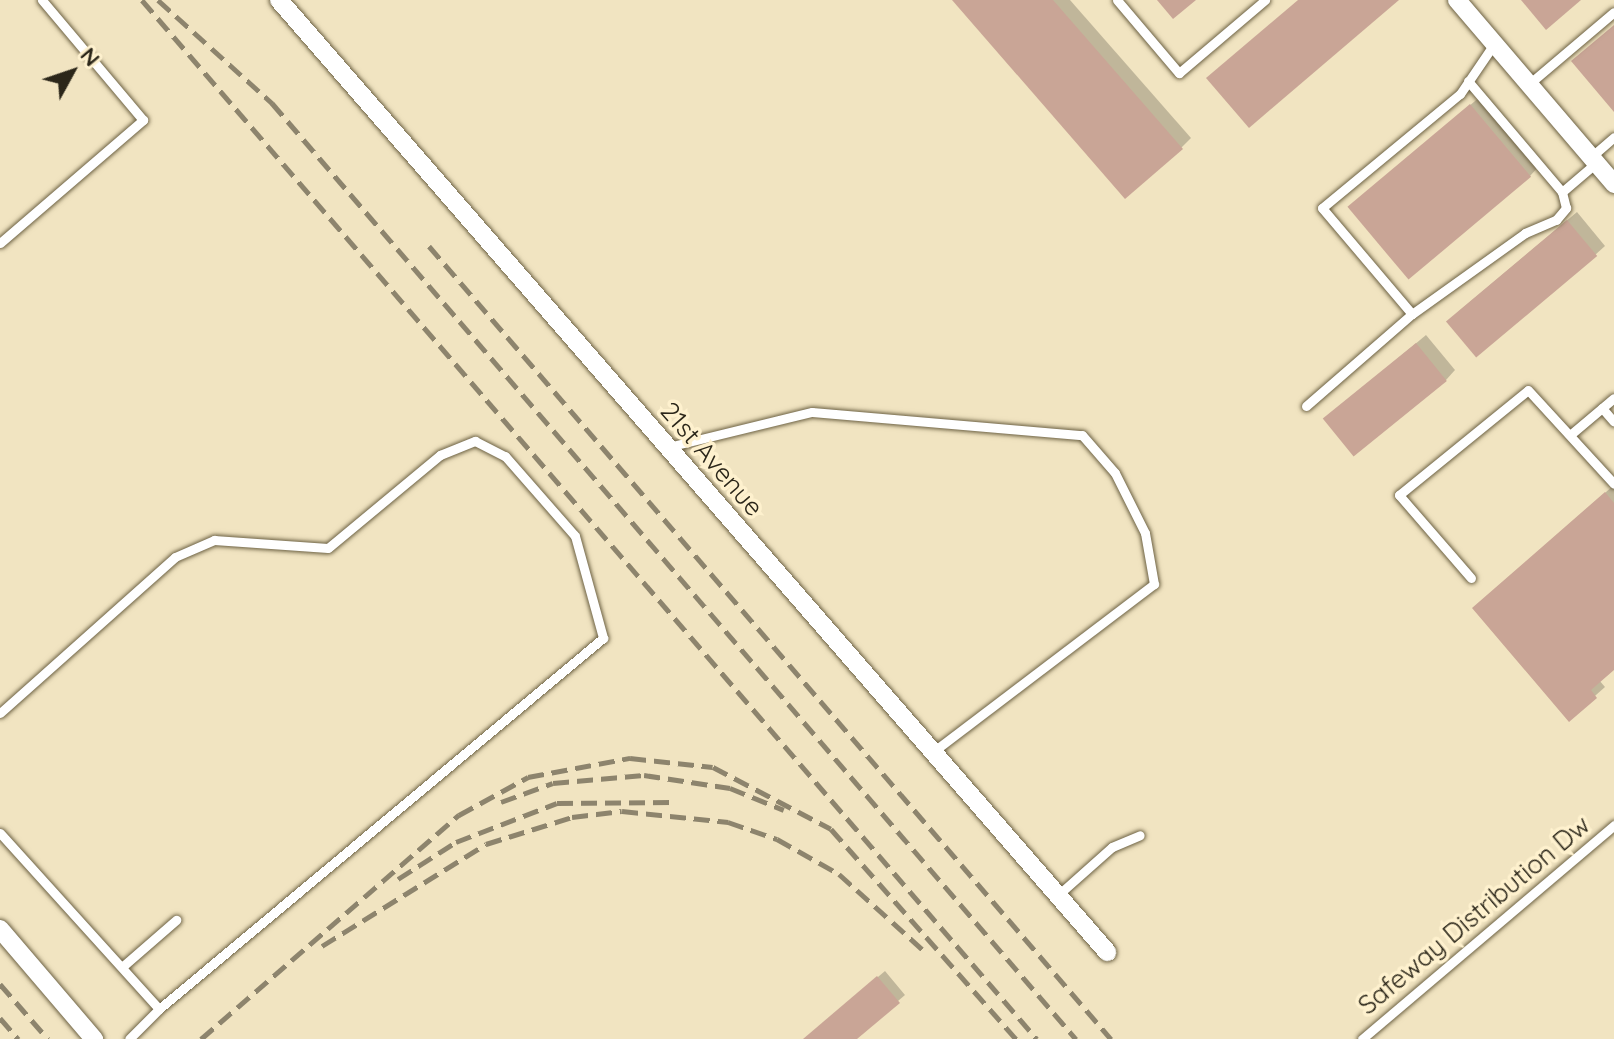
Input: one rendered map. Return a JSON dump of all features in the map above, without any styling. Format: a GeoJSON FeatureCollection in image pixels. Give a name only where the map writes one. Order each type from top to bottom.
{"type":"FeatureCollection","features":[{"type":"Feature","properties":{"kind":"street","name":"21st Avenue"},"geometry":{"type":"LineString","coordinates":[[279,0],[1107,952]]}},
{"type":"Feature","properties":{"kind":"street"},"geometry":{"type":"LineString","coordinates":[[1463,2],[1494,44],[1614,184]]}},
{"type":"Feature","properties":{"kind":"street"},"geometry":{"type":"LineString","coordinates":[[0,929],[94,1039]]}},
{"type":"Feature","properties":{"kind":"lane"},"geometry":{"type":"LineString","coordinates":[[0,243],[143,120],[42,0]]}},
{"type":"Feature","properties":{"kind":"lane"},"geometry":{"type":"LineString","coordinates":[[1117,0],[1179,73],[1265,0]]}},
{"type":"Feature","properties":{"kind":"lane"},"geometry":{"type":"LineString","coordinates":[[1529,84],[1614,12]]}},
{"type":"Feature","properties":{"kind":"lane"},"geometry":{"type":"LineString","coordinates":[[1412,314],[1322,208],[1468,81],[1494,44]]}},
{"type":"Feature","properties":{"kind":"lane"},"geometry":{"type":"LineString","coordinates":[[1306,406],[1412,314],[1525,233],[1556,220],[1566,208],[1562,192],[1468,81]]}},
{"type":"Feature","properties":{"kind":"lane"},"geometry":{"type":"LineString","coordinates":[[1562,192],[1614,137]]}},
{"type":"Feature","properties":{"kind":"lane"},"geometry":{"type":"LineString","coordinates":[[1471,578],[1399,495],[1528,390],[1614,484]]}},
{"type":"Feature","properties":{"kind":"lane"},"geometry":{"type":"LineString","coordinates":[[1570,435],[1614,398]]}},
{"type":"Feature","properties":{"kind":"lane"},"geometry":{"type":"LineString","coordinates":[[1602,408],[1614,422]]}},
{"type":"Feature","properties":{"kind":"lane"},"geometry":{"type":"LineString","coordinates":[[668,447],[812,412],[1082,435],[1115,473],[1145,533],[1154,584],[933,752]]}},
{"type":"Feature","properties":{"kind":"lane"},"geometry":{"type":"LineString","coordinates":[[0,713],[175,557],[214,540],[328,548],[440,455],[475,441],[505,456],[575,536],[603,638],[159,1009],[129,1039]]}},
{"type":"Feature","properties":{"kind":"lane","name":"Safeway Distribution Dw"},"geometry":{"type":"LineString","coordinates":[[1362,1039],[1614,825]]}},
{"type":"Feature","properties":{"kind":"lane"},"geometry":{"type":"LineString","coordinates":[[0,833],[159,1009]]}},
{"type":"Feature","properties":{"kind":"lane"},"geometry":{"type":"LineString","coordinates":[[1058,895],[1112,847],[1140,835]]}},
{"type":"Feature","properties":{"kind":"lane"},"geometry":{"type":"LineString","coordinates":[[122,967],[176,920]]}},
{"type":"Feature","properties":{"kind":"building"},"geometry":{"type":"Polygon","coordinates":[[[952,0],[1053,0],[1183,149],[1125,199],[952,0]]]}},
{"type":"Feature","properties":{"kind":"building"},"geometry":{"type":"Polygon","coordinates":[[[1157,0],[1196,0],[1173,19],[1157,0]]]}},
{"type":"Feature","properties":{"kind":"building"},"geometry":{"type":"Polygon","coordinates":[[[1298,0],[1399,0],[1249,128],[1206,78],[1298,0]]]}},
{"type":"Feature","properties":{"kind":"building"},"geometry":{"type":"Polygon","coordinates":[[[1521,0],[1581,0],[1546,30],[1521,0]]]}},
{"type":"Feature","properties":{"kind":"building"},"geometry":{"type":"Polygon","coordinates":[[[1614,25],[1614,112],[1571,61],[1614,25]]]}},
{"type":"Feature","properties":{"kind":"building"},"geometry":{"type":"Polygon","coordinates":[[[1470,104],[1531,177],[1408,280],[1347,207],[1470,104]]]}},
{"type":"Feature","properties":{"kind":"building"},"geometry":{"type":"Polygon","coordinates":[[[1567,220],[1597,256],[1476,358],[1446,322],[1567,220]]]}},
{"type":"Feature","properties":{"kind":"building"},"geometry":{"type":"Polygon","coordinates":[[[1416,343],[1447,381],[1354,457],[1323,419],[1416,343]]]}},
{"type":"Feature","properties":{"kind":"building"},"geometry":{"type":"Polygon","coordinates":[[[1605,492],[1614,503],[1614,670],[1591,690],[1597,698],[1569,722],[1472,608],[1605,492]]]}},
{"type":"Feature","properties":{"kind":"building"},"geometry":{"type":"Polygon","coordinates":[[[877,976],[900,1003],[857,1039],[803,1039],[877,976]]]}},
{"type":"Feature","properties":{"kind":"railway"},"geometry":{"type":"LineString","coordinates":[[142,0],[1037,1039]]}},
{"type":"Feature","properties":{"kind":"railway"},"geometry":{"type":"LineString","coordinates":[[158,0],[272,103],[1076,1039]]}},
{"type":"Feature","properties":{"kind":"railway"},"geometry":{"type":"LineString","coordinates":[[429,246],[1111,1039]]}},
{"type":"Feature","properties":{"kind":"railway"},"geometry":{"type":"LineString","coordinates":[[201,1039],[459,815],[528,777],[630,758],[713,767],[831,829],[1016,1039]]}},
{"type":"Feature","properties":{"kind":"railway"},"geometry":{"type":"LineString","coordinates":[[501,802],[553,783],[644,775],[730,788],[784,810]]}},
{"type":"Feature","properties":{"kind":"railway"},"geometry":{"type":"LineString","coordinates":[[398,879],[456,842],[557,803],[671,802]]}},
{"type":"Feature","properties":{"kind":"railway"},"geometry":{"type":"LineString","coordinates":[[322,946],[486,844],[572,817],[622,811],[728,822],[777,839],[839,874],[922,949]]}},
{"type":"Feature","properties":{"kind":"railway"},"geometry":{"type":"LineString","coordinates":[[0,984],[48,1039]]}},
{"type":"Feature","properties":{"kind":"railway"},"geometry":{"type":"LineString","coordinates":[[0,1018],[18,1039]]}}]}
